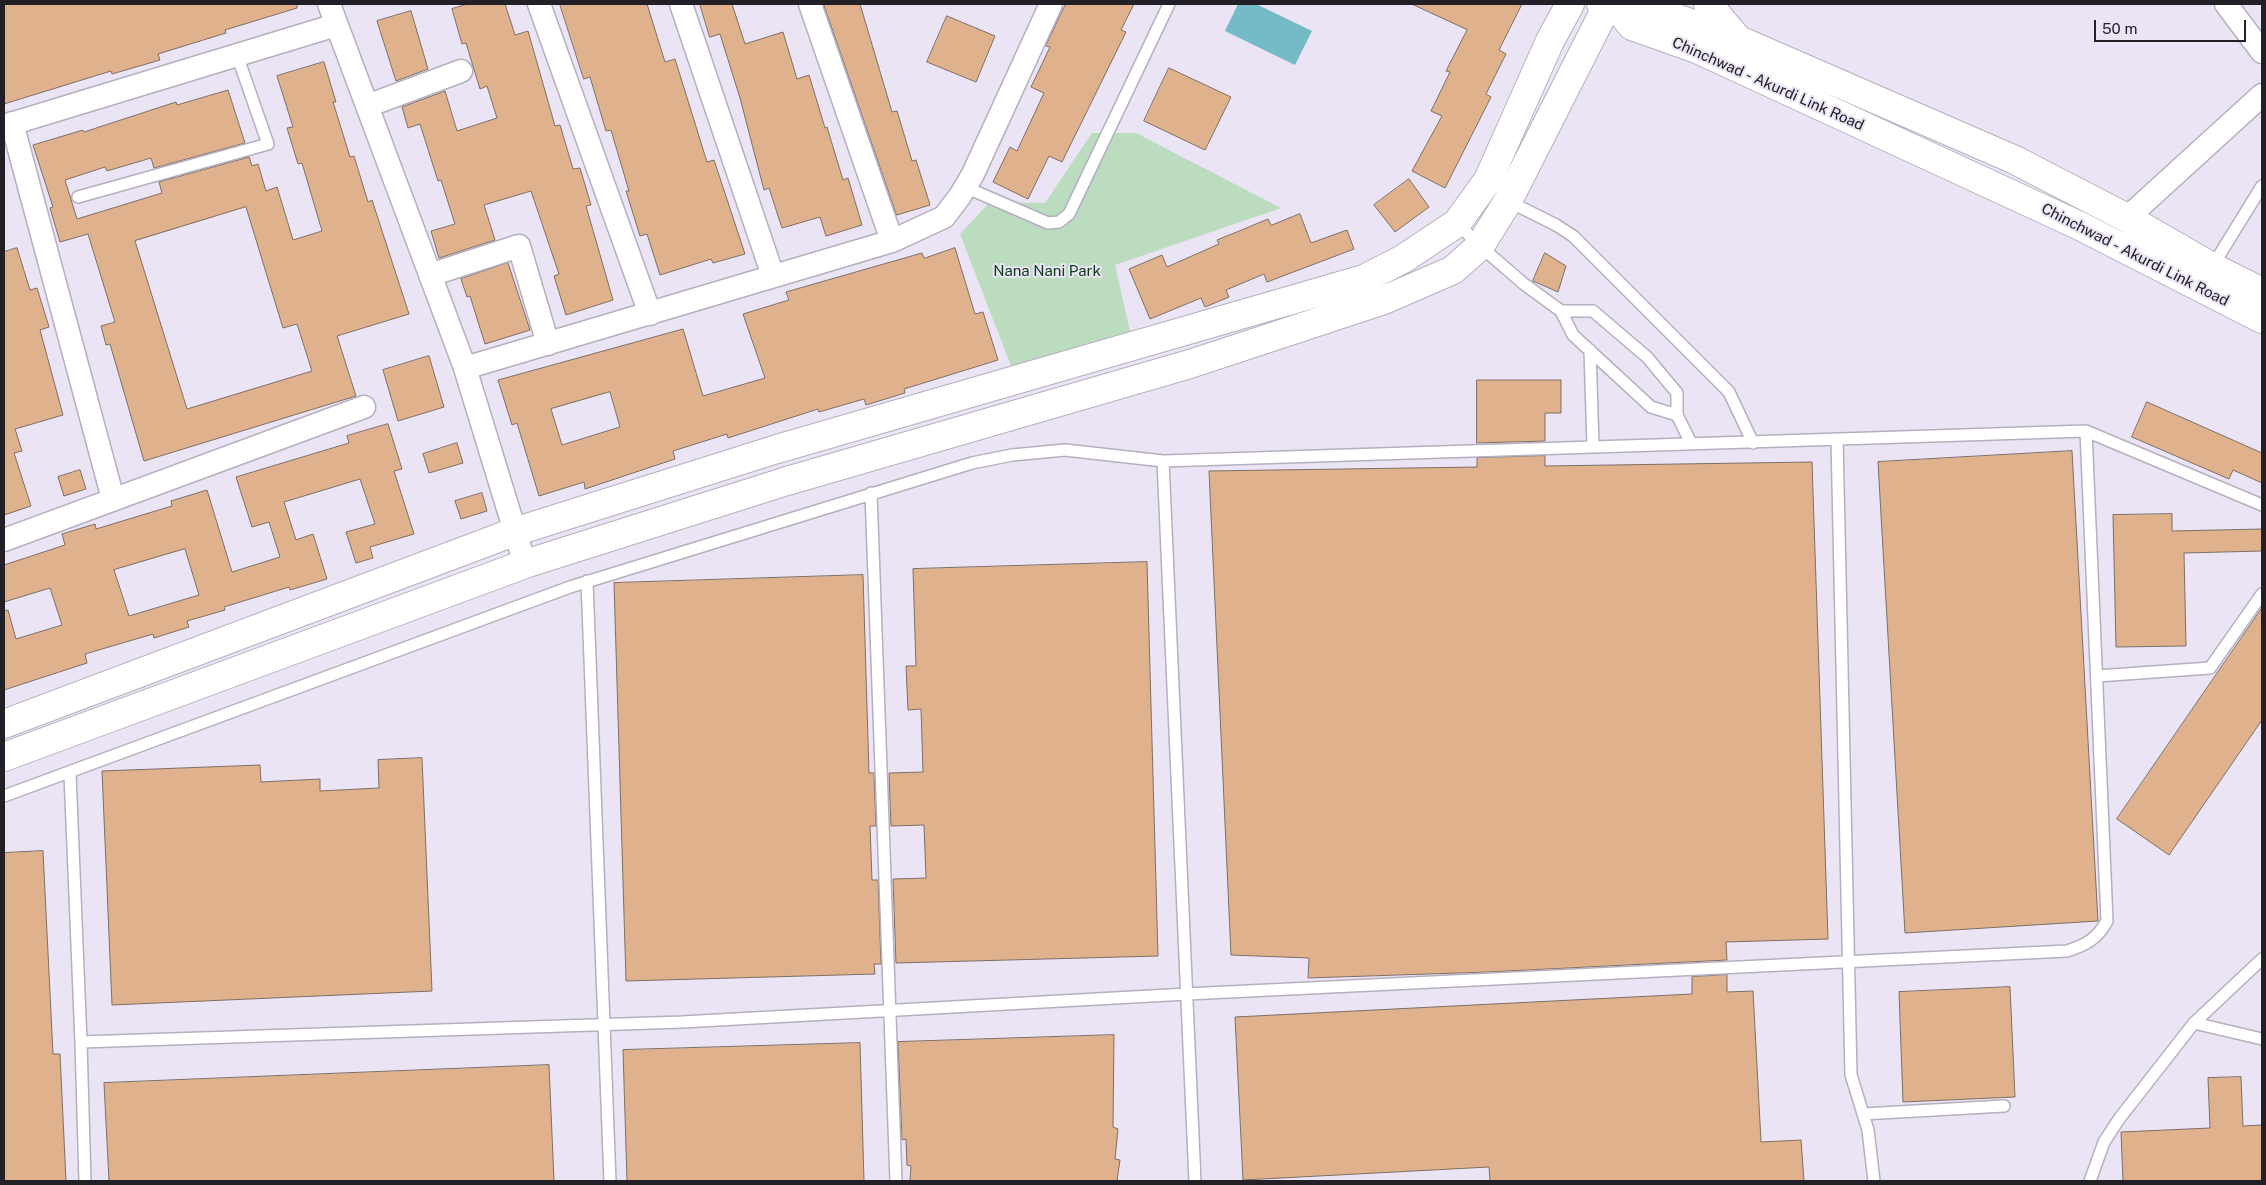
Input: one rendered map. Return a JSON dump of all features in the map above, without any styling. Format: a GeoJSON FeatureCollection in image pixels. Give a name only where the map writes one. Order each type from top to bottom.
{"type":"FeatureCollection","features":[{"type":"Feature","properties":{"kind":"main road"},"geometry":{"type":"LineString","coordinates":[[4,757],[525,564],[787,481],[1190,364],[1384,300],[1453,270],[1480,246],[1550,40],[1570,4]]}},
{"type":"Feature","properties":{"kind":"main road"},"geometry":{"type":"LineString","coordinates":[[1708,4],[1739,40]]}},
{"type":"Feature","properties":{"kind":"main road"},"geometry":{"type":"LineString","coordinates":[[4,724],[514,532],[777,449],[1364,279],[1403,259],[1457,223],[1497,193],[1608,6]]}},
{"type":"Feature","properties":{"kind":"main road","name":"Chinchwad - Akurdi Link Road"},"geometry":{"type":"LineString","coordinates":[[1608,6],[1644,7],[1739,40],[2015,160],[2127,218],[2262,292]]}},
{"type":"Feature","properties":{"kind":"main road","name":"Chinchwad - Akurdi Link Road"},"geometry":{"type":"LineString","coordinates":[[1608,6],[1632,26],[1697,49],[2080,226],[2262,319]]}},
{"type":"Feature","properties":{"kind":"street"},"geometry":{"type":"LineString","coordinates":[[329,4],[465,368],[525,564]]}},
{"type":"Feature","properties":{"kind":"street"},"geometry":{"type":"LineString","coordinates":[[539,4],[650,314]]}},
{"type":"Feature","properties":{"kind":"street"},"geometry":{"type":"LineString","coordinates":[[681,4],[773,276]]}},
{"type":"Feature","properties":{"kind":"street"},"geometry":{"type":"LineString","coordinates":[[810,4],[892,241]]}},
{"type":"Feature","properties":{"kind":"street"},"geometry":{"type":"LineString","coordinates":[[465,368],[892,241],[944,217],[965,187],[1051,4]]}},
{"type":"Feature","properties":{"kind":"street"},"geometry":{"type":"LineString","coordinates":[[2226,4],[2262,52]]}},
{"type":"Feature","properties":{"kind":"street"},"geometry":{"type":"LineString","coordinates":[[113,500],[8,125],[336,25]]}},
{"type":"Feature","properties":{"kind":"street"},"geometry":{"type":"LineString","coordinates":[[367,106],[461,71]]}},
{"type":"Feature","properties":{"kind":"street"},"geometry":{"type":"LineString","coordinates":[[2127,218],[2262,95]]}},
{"type":"Feature","properties":{"kind":"street"},"geometry":{"type":"LineString","coordinates":[[430,275],[519,246],[548,344]]}},
{"type":"Feature","properties":{"kind":"street"},"geometry":{"type":"LineString","coordinates":[[4,540],[364,407]]}},
{"type":"Feature","properties":{"kind":"lane"},"geometry":{"type":"LineString","coordinates":[[965,187],[1048,223],[1059,222],[1069,214],[1170,4]]}},
{"type":"Feature","properties":{"kind":"lane"},"geometry":{"type":"LineString","coordinates":[[78,197],[268,144],[237,55]]}},
{"type":"Feature","properties":{"kind":"lane"},"geometry":{"type":"LineString","coordinates":[[2212,266],[2262,186]]}},
{"type":"Feature","properties":{"kind":"lane"},"geometry":{"type":"LineString","coordinates":[[1497,193],[1573,236],[1729,392],[1752,443]]}},
{"type":"Feature","properties":{"kind":"lane"},"geometry":{"type":"LineString","coordinates":[[1457,223],[1480,246],[1524,284],[1560,311],[1572,336],[1590,350],[1651,407],[1677,415]]}},
{"type":"Feature","properties":{"kind":"lane"},"geometry":{"type":"LineString","coordinates":[[1560,311],[1593,311],[1647,357],[1677,393],[1677,415],[1691,443]]}},
{"type":"Feature","properties":{"kind":"lane"},"geometry":{"type":"LineString","coordinates":[[1590,350],[1592,446]]}},
{"type":"Feature","properties":{"kind":"lane"},"geometry":{"type":"LineString","coordinates":[[82,1042],[603,1025],[2067,951],[2087,944],[2099,934],[2107,921],[2086,431]]}},
{"type":"Feature","properties":{"kind":"lane"},"geometry":{"type":"LineString","coordinates":[[4,796],[70,774],[587,581],[972,463],[1012,455],[1065,450],[1163,461],[2086,431],[2262,504]]}},
{"type":"Feature","properties":{"kind":"lane"},"geometry":{"type":"LineString","coordinates":[[1837,439],[1851,1075],[1868,1130],[1874,1181]]}},
{"type":"Feature","properties":{"kind":"lane"},"geometry":{"type":"LineString","coordinates":[[1163,461],[1195,1181]]}},
{"type":"Feature","properties":{"kind":"lane"},"geometry":{"type":"LineString","coordinates":[[871,493],[896,1181]]}},
{"type":"Feature","properties":{"kind":"lane"},"geometry":{"type":"LineString","coordinates":[[587,581],[610,1181]]}},
{"type":"Feature","properties":{"kind":"lane"},"geometry":{"type":"LineString","coordinates":[[2097,676],[2210,668],[2262,594]]}},
{"type":"Feature","properties":{"kind":"lane"},"geometry":{"type":"LineString","coordinates":[[70,774],[82,1042],[84,1181]]}},
{"type":"Feature","properties":{"kind":"lane"},"geometry":{"type":"LineString","coordinates":[[2090,1181],[2104,1142],[2114,1126],[2194,1023],[2262,959]]}},
{"type":"Feature","properties":{"kind":"lane"},"geometry":{"type":"LineString","coordinates":[[2194,1023],[2262,1039]]}},
{"type":"Feature","properties":{"kind":"lane"},"geometry":{"type":"LineString","coordinates":[[1863,1114],[2004,1106]]}},
{"type":"Feature","properties":{"kind":"green space","name":"Nana Nani Park"},"geometry":{"type":"Polygon","coordinates":[[[1092,133],[1136,133],[1281,208],[1115,265],[1130,331],[1011,366],[960,234],[990,202],[1045,203],[1092,133]]]}},
{"type":"Feature","properties":{"kind":"water"},"geometry":{"type":"Polygon","coordinates":[[[1238,4],[1256,4],[1312,31],[1295,65],[1225,31],[1238,4]]]}},
{"type":"Feature","properties":{"kind":"building"},"geometry":{"type":"Polygon","coordinates":[[[4,4],[297,4],[297,8],[225,30],[226,33],[158,54],[160,60],[112,74],[111,71],[4,104],[4,4]]]}},
{"type":"Feature","properties":{"kind":"building"},"geometry":{"type":"Polygon","coordinates":[[[468,4],[505,4],[515,35],[528,31],[555,126],[560,125],[573,169],[580,168],[591,205],[586,206],[613,300],[566,315],[554,276],[559,274],[531,191],[484,205],[495,240],[439,258],[431,231],[455,224],[441,180],[438,181],[420,124],[408,128],[402,107],[445,91],[457,131],[497,118],[487,86],[480,89],[466,43],[462,44],[452,9],[468,4]]]}},
{"type":"Feature","properties":{"kind":"building"},"geometry":{"type":"Polygon","coordinates":[[[560,4],[647,4],[665,62],[675,59],[707,162],[714,160],[745,254],[713,263],[711,259],[660,275],[647,234],[640,236],[626,191],[629,191],[611,130],[606,131],[590,77],[584,79],[560,4]]]}},
{"type":"Feature","properties":{"kind":"building"},"geometry":{"type":"Polygon","coordinates":[[[700,4],[732,4],[745,44],[783,32],[797,79],[809,75],[843,180],[848,178],[862,225],[826,236],[820,217],[782,228],[769,188],[764,190],[740,98],[720,34],[710,37],[700,4]]]}},
{"type":"Feature","properties":{"kind":"building"},"geometry":{"type":"Polygon","coordinates":[[[824,4],[860,4],[892,112],[897,111],[912,161],[916,160],[930,205],[897,215],[824,4]]]}},
{"type":"Feature","properties":{"kind":"building"},"geometry":{"type":"Polygon","coordinates":[[[1066,4],[1134,4],[1121,30],[1126,32],[1062,162],[1049,156],[1028,199],[993,182],[1010,147],[1017,151],[1044,93],[1031,87],[1050,47],[1046,46],[1066,4]]]}},
{"type":"Feature","properties":{"kind":"building"},"geometry":{"type":"Polygon","coordinates":[[[1412,4],[1522,4],[1499,50],[1506,54],[1486,94],[1491,97],[1445,188],[1412,171],[1442,116],[1431,111],[1450,72],[1446,71],[1467,30],[1412,4]]]}},
{"type":"Feature","properties":{"kind":"building"},"geometry":{"type":"Polygon","coordinates":[[[411,11],[428,69],[396,81],[377,21],[411,11]]]}},
{"type":"Feature","properties":{"kind":"building"},"geometry":{"type":"Polygon","coordinates":[[[947,16],[995,36],[976,82],[927,62],[947,16]]]}},
{"type":"Feature","properties":{"kind":"building"},"geometry":{"type":"Polygon","coordinates":[[[324,62],[336,102],[333,102],[350,157],[354,156],[368,202],[372,200],[409,314],[337,336],[356,396],[144,461],[110,344],[106,345],[101,326],[115,322],[88,234],[60,242],[50,208],[53,207],[33,145],[83,130],[84,132],[176,102],[177,105],[228,90],[245,143],[154,168],[151,158],[107,171],[105,167],[65,180],[77,219],[162,193],[159,182],[249,157],[252,166],[258,164],[266,191],[277,187],[293,240],[322,231],[302,163],[298,164],[287,128],[293,127],[277,76],[324,62]],[[246,207],[135,241],[187,409],[312,371],[297,324],[283,328],[246,207]]]}},
{"type":"Feature","properties":{"kind":"building"},"geometry":{"type":"Polygon","coordinates":[[[1169,68],[1231,97],[1205,150],[1144,121],[1169,68]]]}},
{"type":"Feature","properties":{"kind":"building"},"geometry":{"type":"Polygon","coordinates":[[[1409,179],[1429,207],[1395,232],[1374,205],[1409,179]]]}},
{"type":"Feature","properties":{"kind":"building"},"geometry":{"type":"Polygon","coordinates":[[[1300,214],[1311,243],[1347,230],[1354,249],[1267,282],[1264,274],[1226,290],[1229,297],[1205,307],[1201,298],[1150,319],[1129,269],[1162,255],[1167,267],[1219,244],[1217,240],[1268,219],[1271,225],[1300,214]]]}},
{"type":"Feature","properties":{"kind":"building"},"geometry":{"type":"Polygon","coordinates":[[[17,248],[30,290],[37,288],[49,327],[40,330],[63,415],[15,429],[22,451],[14,453],[31,506],[4,515],[4,252],[17,248]]]}},
{"type":"Feature","properties":{"kind":"building"},"geometry":{"type":"Polygon","coordinates":[[[955,248],[975,314],[983,312],[998,360],[904,389],[905,393],[866,405],[864,399],[819,412],[818,409],[728,438],[727,434],[673,451],[675,459],[585,489],[584,482],[539,496],[517,423],[512,425],[498,380],[683,329],[703,396],[765,378],[743,314],[789,300],[786,292],[922,253],[924,258],[955,248]],[[610,392],[551,409],[562,445],[620,427],[610,392]]]}},
{"type":"Feature","properties":{"kind":"building"},"geometry":{"type":"Polygon","coordinates":[[[1545,253],[1566,266],[1558,292],[1533,281],[1545,253]]]}},
{"type":"Feature","properties":{"kind":"building"},"geometry":{"type":"Polygon","coordinates":[[[508,263],[530,330],[485,344],[470,296],[467,297],[461,279],[508,263]]]}},
{"type":"Feature","properties":{"kind":"building"},"geometry":{"type":"Polygon","coordinates":[[[429,356],[444,407],[398,421],[383,370],[429,356]]]}},
{"type":"Feature","properties":{"kind":"building"},"geometry":{"type":"Polygon","coordinates":[[[1477,380],[1561,380],[1561,413],[1545,413],[1545,441],[1477,443],[1477,380]]]}},
{"type":"Feature","properties":{"kind":"building"},"geometry":{"type":"Polygon","coordinates":[[[2147,402],[2262,453],[2262,483],[2233,470],[2229,479],[2132,437],[2147,402]]]}},
{"type":"Feature","properties":{"kind":"building"},"geometry":{"type":"Polygon","coordinates":[[[388,424],[402,469],[394,471],[414,534],[370,547],[373,558],[356,563],[346,532],[375,524],[360,479],[284,502],[296,540],[313,534],[327,579],[290,590],[289,587],[224,607],[225,610],[187,621],[189,627],[154,638],[153,634],[85,654],[87,663],[4,690],[4,611],[8,610],[16,639],[62,625],[50,588],[4,602],[4,565],[65,545],[62,534],[95,524],[96,529],[172,506],[171,501],[207,490],[232,572],[280,557],[269,522],[252,527],[236,477],[349,443],[347,436],[388,424]],[[185,549],[114,570],[129,616],[199,595],[185,549]]]}},
{"type":"Feature","properties":{"kind":"building"},"geometry":{"type":"Polygon","coordinates":[[[457,443],[463,463],[429,473],[423,454],[457,443]]]}},
{"type":"Feature","properties":{"kind":"building"},"geometry":{"type":"Polygon","coordinates":[[[2072,451],[2098,921],[1905,933],[1878,462],[2072,451]]]}},
{"type":"Feature","properties":{"kind":"building"},"geometry":{"type":"Polygon","coordinates":[[[1545,456],[1545,466],[1812,462],[1828,939],[1726,942],[1727,960],[1488,972],[1308,978],[1309,958],[1231,955],[1209,471],[1477,467],[1477,458],[1545,456]]]}},
{"type":"Feature","properties":{"kind":"building"},"geometry":{"type":"Polygon","coordinates":[[[80,470],[86,489],[64,496],[58,477],[80,470]]]}},
{"type":"Feature","properties":{"kind":"building"},"geometry":{"type":"Polygon","coordinates":[[[482,493],[487,511],[461,519],[455,501],[482,493]]]}},
{"type":"Feature","properties":{"kind":"building"},"geometry":{"type":"Polygon","coordinates":[[[2172,514],[2172,531],[2262,529],[2262,551],[2184,553],[2186,646],[2116,647],[2113,515],[2172,514]]]}},
{"type":"Feature","properties":{"kind":"building"},"geometry":{"type":"Polygon","coordinates":[[[1147,562],[1158,956],[896,963],[893,879],[926,878],[924,825],[891,826],[889,773],[923,772],[921,709],[908,710],[906,666],[916,666],[913,569],[1147,562]]]}},
{"type":"Feature","properties":{"kind":"building"},"geometry":{"type":"Polygon","coordinates":[[[863,575],[869,773],[874,773],[876,826],[870,826],[872,880],[878,880],[881,964],[874,964],[875,974],[626,981],[614,583],[863,575]]]}},
{"type":"Feature","properties":{"kind":"building"},"geometry":{"type":"Polygon","coordinates":[[[2262,608],[2262,720],[2169,855],[2117,819],[2262,608]]]}},
{"type":"Feature","properties":{"kind":"building"},"geometry":{"type":"Polygon","coordinates":[[[422,758],[432,991],[112,1005],[102,771],[260,765],[261,782],[320,779],[320,791],[379,788],[378,760],[422,758]]]}},
{"type":"Feature","properties":{"kind":"building"},"geometry":{"type":"Polygon","coordinates":[[[43,851],[53,1054],[60,1054],[66,1181],[4,1181],[4,853],[43,851]]]}},
{"type":"Feature","properties":{"kind":"building"},"geometry":{"type":"Polygon","coordinates":[[[1727,975],[1727,992],[1753,991],[1761,1142],[1801,1140],[1804,1181],[1490,1181],[1489,1167],[1243,1180],[1235,1017],[1692,994],[1692,977],[1727,975]]]}},
{"type":"Feature","properties":{"kind":"building"},"geometry":{"type":"Polygon","coordinates":[[[2010,987],[2015,1097],[1903,1102],[1899,992],[2010,987]]]}},
{"type":"Feature","properties":{"kind":"building"},"geometry":{"type":"Polygon","coordinates":[[[1114,1035],[1113,1127],[1118,1129],[1115,1159],[1120,1160],[1117,1181],[910,1181],[911,1166],[907,1165],[906,1139],[902,1140],[898,1042],[1114,1035]]]}},
{"type":"Feature","properties":{"kind":"building"},"geometry":{"type":"Polygon","coordinates":[[[860,1043],[864,1181],[627,1181],[623,1050],[860,1043]]]}},
{"type":"Feature","properties":{"kind":"building"},"geometry":{"type":"Polygon","coordinates":[[[549,1065],[554,1181],[109,1181],[104,1083],[549,1065]]]}},
{"type":"Feature","properties":{"kind":"building"},"geometry":{"type":"Polygon","coordinates":[[[2241,1077],[2243,1126],[2262,1125],[2262,1181],[2123,1181],[2121,1132],[2210,1128],[2208,1078],[2241,1077]]]}}]}
